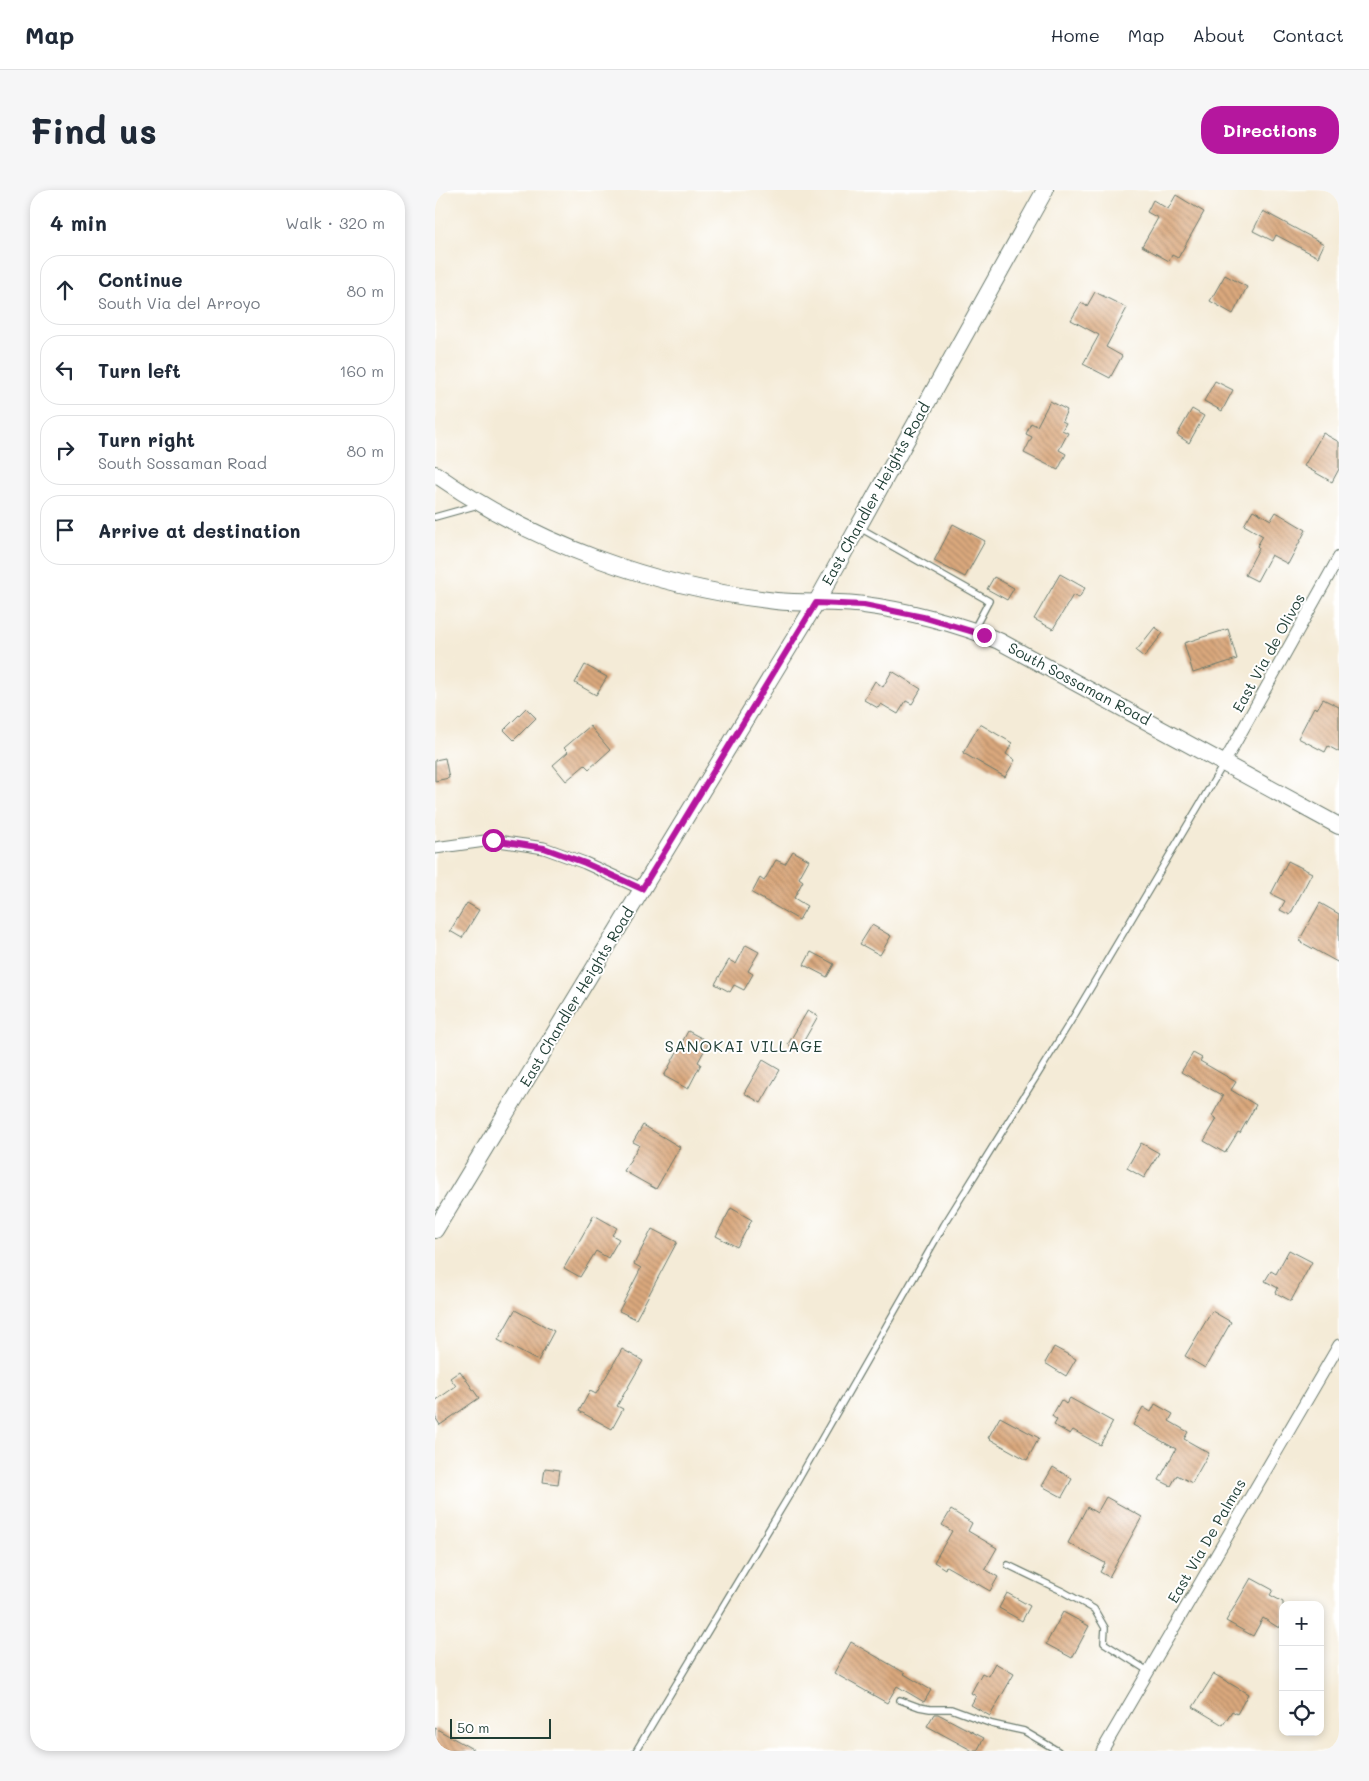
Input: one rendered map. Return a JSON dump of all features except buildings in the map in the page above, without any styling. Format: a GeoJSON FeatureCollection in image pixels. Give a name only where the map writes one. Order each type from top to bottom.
{"type":"FeatureCollection","features":[{"type":"Feature","properties":{"kind":"main road","name":"East Chandler Heights Road"},"geometry":{"type":"LineString","coordinates":[[435,1230],[816,603],[1045,190]]}},
{"type":"Feature","properties":{"kind":"main road","name":"South Sossaman Road"},"geometry":{"type":"LineString","coordinates":[[435,474],[480,504],[528,530],[585,555],[647,576],[714,591],[777,601],[864,605],[923,617],[973,631],[999,641],[1339,826]]}},
{"type":"Feature","properties":{"kind":"street","name":"East Via de Olivos"},"geometry":{"type":"LineString","coordinates":[[1225,763],[1339,557]]}},
{"type":"Feature","properties":{"kind":"street"},"geometry":{"type":"LineString","coordinates":[[435,848],[493,840],[544,848],[585,863],[642,889]]}},
{"type":"Feature","properties":{"kind":"street","name":"East Via De Palmas"},"geometry":{"type":"LineString","coordinates":[[1101,1751],[1339,1345]]}},
{"type":"Feature","properties":{"kind":"lane"},"geometry":{"type":"LineString","coordinates":[[435,517],[480,504]]}},
{"type":"Feature","properties":{"kind":"lane"},"geometry":{"type":"LineString","coordinates":[[858,527],[989,601],[973,631]]}},
{"type":"Feature","properties":{"kind":"lane"},"geometry":{"type":"LineString","coordinates":[[636,1751],[793,1489],[944,1225],[1074,1016],[1225,763]]}},
{"type":"Feature","properties":{"kind":"lane"},"geometry":{"type":"LineString","coordinates":[[1008,1565],[1094,1609],[1105,1628],[1104,1643],[1148,1671]]}},
{"type":"Feature","properties":{"kind":"lane"},"geometry":{"type":"LineString","coordinates":[[900,1700],[919,1707],[951,1709],[992,1724],[1024,1732],[1058,1751]]}},
{"type":"Feature","properties":{"kind":"district","name":"SANOKAI VILLAGE"},"geometry":{"type":"Point","coordinates":[744,1046]}},
{"type":"Feature","properties":{"kind":"route"},"geometry":{"type":"LineString","coordinates":[[493,840],[544,848],[585,863],[642,889],[816,603],[864,605],[923,617],[984,635]]}}]}
